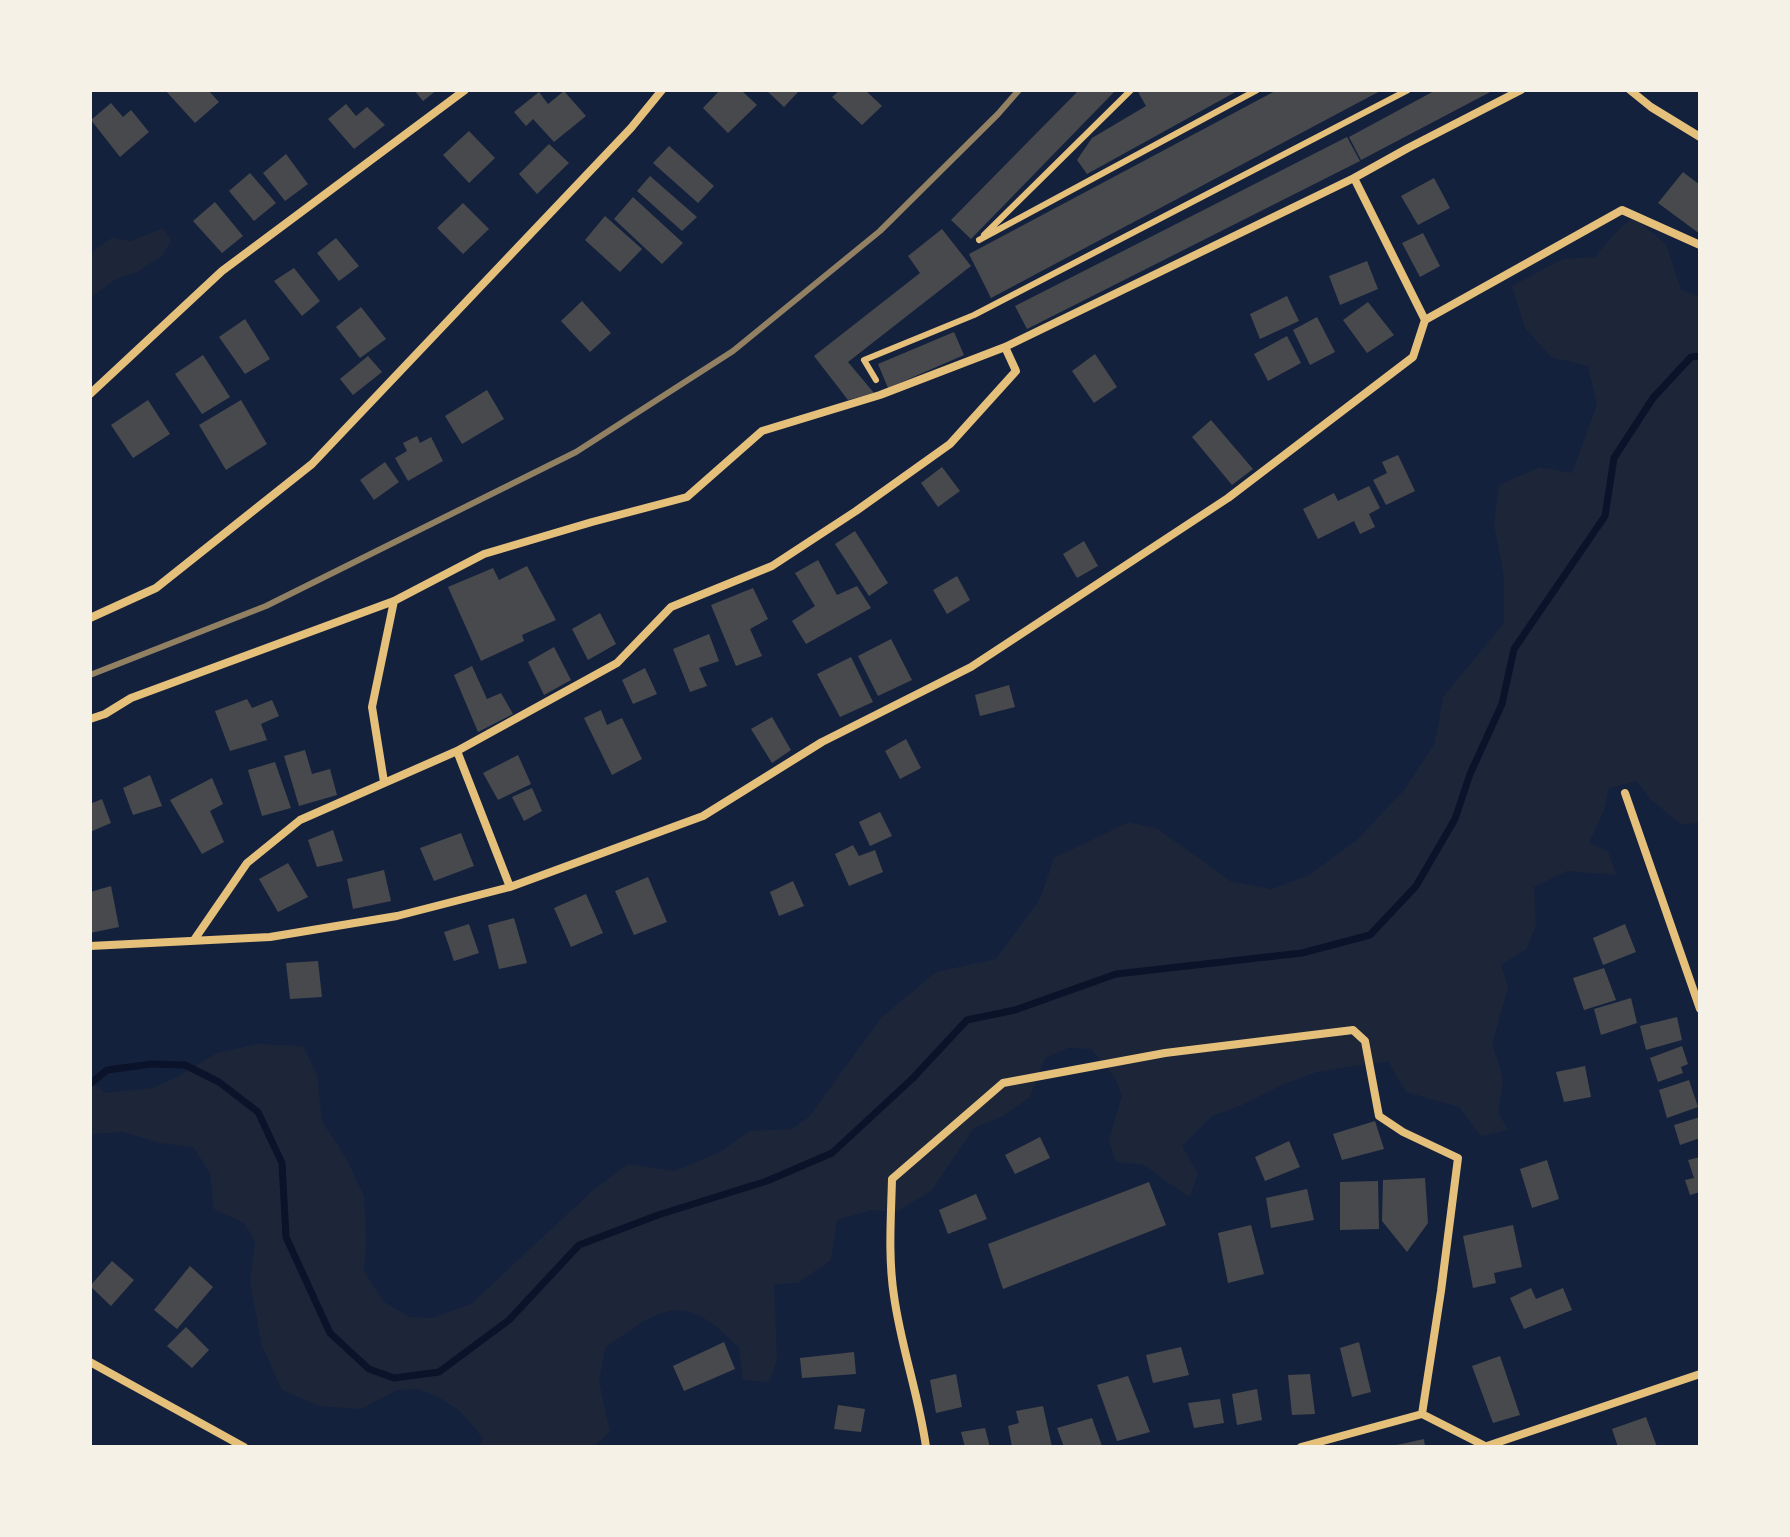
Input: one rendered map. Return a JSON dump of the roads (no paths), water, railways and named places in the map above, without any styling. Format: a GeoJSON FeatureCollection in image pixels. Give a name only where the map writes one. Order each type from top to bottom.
{"type":"FeatureCollection","features":[{"type":"Feature","properties":{"kind":"street"},"geometry":{"type":"LineString","coordinates":[[90,394],[222,271],[465,90]]}},
{"type":"Feature","properties":{"kind":"street"},"geometry":{"type":"LineString","coordinates":[[90,618],[156,588],[312,464],[631,128],[662,90]]}},
{"type":"Feature","properties":{"kind":"street"},"geometry":{"type":"LineString","coordinates":[[90,719],[131,698],[394,601],[484,554],[687,497],[762,431],[880,395],[1005,347],[1354,178],[1521,90]]}},
{"type":"Feature","properties":{"kind":"street"},"geometry":{"type":"LineString","coordinates":[[1630,90],[1651,107],[1700,137]]}},
{"type":"Feature","properties":{"kind":"street"},"geometry":{"type":"LineString","coordinates":[[1354,178],[1425,320]]}},
{"type":"Feature","properties":{"kind":"street"},"geometry":{"type":"LineString","coordinates":[[90,946],[270,937],[397,916],[510,887],[703,816],[822,742],[971,667],[1228,498],[1413,357],[1425,320],[1622,210],[1700,245]]}},
{"type":"Feature","properties":{"kind":"street"},"geometry":{"type":"LineString","coordinates":[[194,940],[247,863],[300,820],[457,751],[617,663],[671,607],[772,566],[950,444],[1016,371],[1005,347]]}},
{"type":"Feature","properties":{"kind":"street"},"geometry":{"type":"LineString","coordinates":[[384,782],[372,707],[394,601]]}},
{"type":"Feature","properties":{"kind":"street"},"geometry":{"type":"LineString","coordinates":[[457,751],[510,887]]}},
{"type":"Feature","properties":{"kind":"street"},"geometry":{"type":"LineString","coordinates":[[1625,793],[1700,1009]]}},
{"type":"Feature","properties":{"kind":"street"},"geometry":{"type":"LineString","coordinates":[[926,1447],[899,1325],[889,1256],[892,1179],[1003,1083],[1165,1053],[1353,1030],[1365,1041],[1379,1116],[1403,1132],[1458,1158],[1422,1414]]}},
{"type":"Feature","properties":{"kind":"street"},"geometry":{"type":"LineString","coordinates":[[90,1362],[244,1447]]}},
{"type":"Feature","properties":{"kind":"street"},"geometry":{"type":"LineString","coordinates":[[1301,1447],[1422,1414],[1487,1446],[1700,1374]]}},
{"type":"Feature","properties":{"kind":"lane"},"geometry":{"type":"LineString","coordinates":[[1131,90],[979,240],[1257,90]]}},
{"type":"Feature","properties":{"kind":"lane"},"geometry":{"type":"LineString","coordinates":[[876,380],[864,360],[974,315],[1408,90]]}},
{"type":"Feature","properties":{"kind":"waterway"},"geometry":{"type":"LineString","coordinates":[[90,1084],[107,1070],[152,1064],[185,1065],[219,1082],[258,1112],[282,1163],[286,1237],[330,1333],[369,1369],[394,1378],[439,1372],[509,1320],[579,1245],[658,1215],[767,1181],[832,1153],[912,1079],[967,1020],[1015,1010],[1116,974],[1302,953],[1370,935],[1416,886],[1455,819],[1470,774],[1502,704],[1514,649],[1605,516],[1614,458],[1653,398],[1691,357],[1700,356]]}},
{"type":"Feature","properties":{"kind":"railway"},"geometry":{"type":"LineString","coordinates":[[90,675],[266,606],[576,452],[733,351],[880,231],[1019,90]]}}]}
